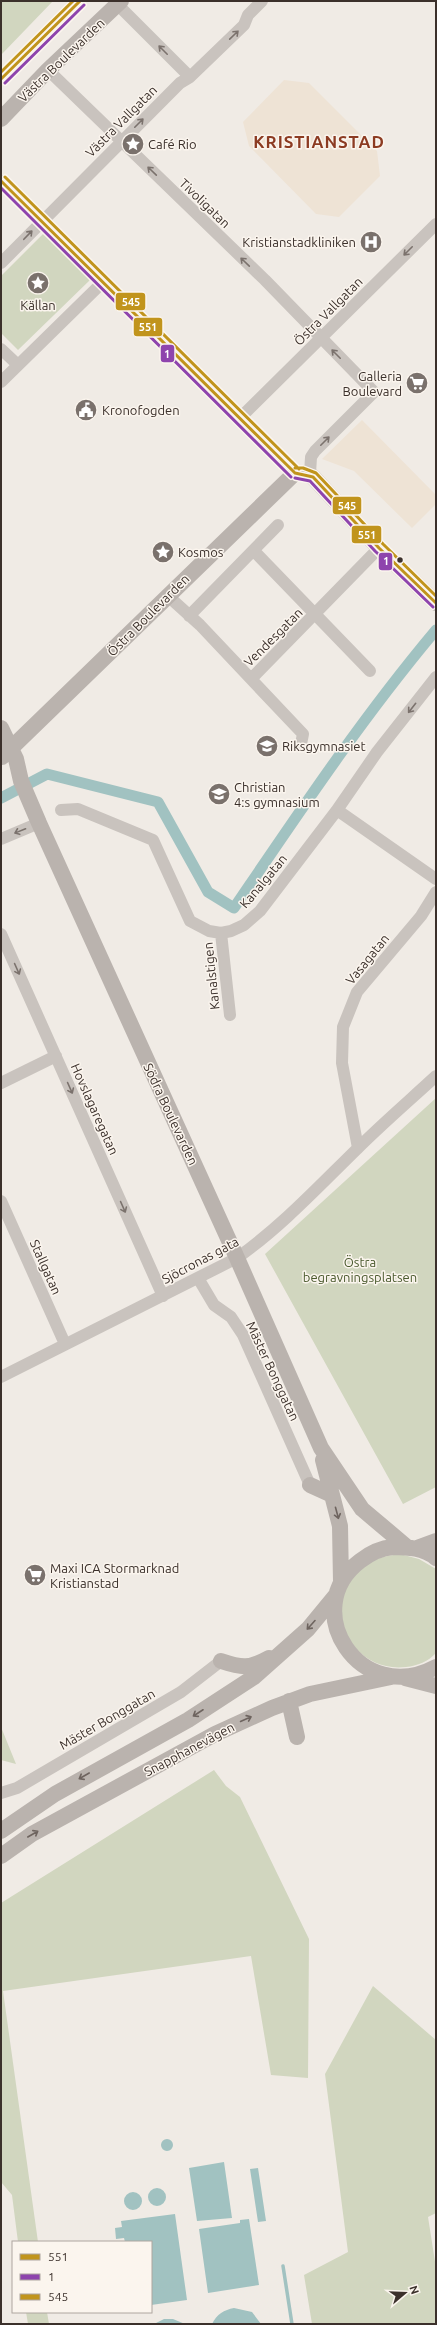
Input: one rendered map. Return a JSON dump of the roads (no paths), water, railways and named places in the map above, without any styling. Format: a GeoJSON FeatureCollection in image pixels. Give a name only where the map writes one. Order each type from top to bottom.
{"type":"FeatureCollection","features":[{"type":"Feature","properties":{"kind":"main road","name":"Västra Boulevarden"},"geometry":{"type":"LineString","coordinates":[[1,119],[48,70],[119,3]]}},
{"type":"Feature","properties":{"kind":"main road"},"geometry":{"type":"LineString","coordinates":[[302,474],[436,603]]}},
{"type":"Feature","properties":{"kind":"main road","name":"Östra Boulevarden"},"geometry":{"type":"LineString","coordinates":[[4,755],[168,596],[302,474]]}},
{"type":"Feature","properties":{"kind":"main road","name":"Södra Boulevarden"},"geometry":{"type":"LineString","coordinates":[[1,728],[4,755],[16,759],[21,781],[39,824],[237,1258],[321,1448],[362,1509],[412,1548],[436,1558]]}},
{"type":"Feature","properties":{"kind":"main road","name":"Södra Boulevarden"},"geometry":{"type":"LineString","coordinates":[[321,1448],[340,1526],[339,1589],[335,1620],[338,1632],[346,1648],[363,1666],[373,1672],[436,1686]]}},
{"type":"Feature","properties":{"kind":"main road"},"geometry":{"type":"LineString","coordinates":[[310,1485],[332,1495]]}},
{"type":"Feature","properties":{"kind":"main road"},"geometry":{"type":"LineString","coordinates":[[412,1548],[436,1541]]}},
{"type":"Feature","properties":{"kind":"main road","name":"Snapphanevägen"},"geometry":{"type":"LineString","coordinates":[[1,1831],[54,1794],[188,1720],[254,1677],[288,1648],[339,1589],[353,1566],[368,1554],[387,1548],[412,1548]]}},
{"type":"Feature","properties":{"kind":"main road"},"geometry":{"type":"LineString","coordinates":[[221,1661],[242,1668],[258,1664],[288,1648]]}},
{"type":"Feature","properties":{"kind":"main road","name":"Snapphanevägen"},"geometry":{"type":"LineString","coordinates":[[1,1856],[32,1834],[215,1734],[289,1701],[310,1694],[420,1674],[436,1667]]}},
{"type":"Feature","properties":{"kind":"main road"},"geometry":{"type":"LineString","coordinates":[[289,1701],[297,1738]]}},
{"type":"Feature","properties":{"kind":"street","name":"Västra Vallgatan"},"geometry":{"type":"LineString","coordinates":[[1,263],[180,83],[190,77],[244,25],[248,16],[262,1]]}},
{"type":"Feature","properties":{"kind":"street"},"geometry":{"type":"LineString","coordinates":[[119,3],[190,77]]}},
{"type":"Feature","properties":{"kind":"street","name":"Tivoligatan"},"geometry":{"type":"LineString","coordinates":[[48,70],[264,280],[374,392],[315,451],[302,474]]}},
{"type":"Feature","properties":{"kind":"street"},"geometry":{"type":"LineString","coordinates":[[1,180],[240,418],[302,474]]}},
{"type":"Feature","properties":{"kind":"street","name":"Östra Vallgatan"},"geometry":{"type":"LineString","coordinates":[[240,418],[436,224]]}},
{"type":"Feature","properties":{"kind":"street"},"geometry":{"type":"LineString","coordinates":[[1,382],[104,281]]}},
{"type":"Feature","properties":{"kind":"street"},"geometry":{"type":"LineString","coordinates":[[1,349],[18,365]]}},
{"type":"Feature","properties":{"kind":"street"},"geometry":{"type":"LineString","coordinates":[[190,616],[278,525]]}},
{"type":"Feature","properties":{"kind":"street","name":"Vendesgatan"},"geometry":{"type":"LineString","coordinates":[[251,679],[379,548]]}},
{"type":"Feature","properties":{"kind":"street","name":"Vendesgatan"},"geometry":{"type":"LineString","coordinates":[[254,551],[370,671]]}},
{"type":"Feature","properties":{"kind":"street","name":"Vendesgatan"},"geometry":{"type":"LineString","coordinates":[[168,596],[190,616],[303,734],[301,744]]}},
{"type":"Feature","properties":{"kind":"street","name":"Kanalgatan"},"geometry":{"type":"LineString","coordinates":[[221,933],[231,931],[244,925],[260,911],[338,810],[377,752],[436,677]]}},
{"type":"Feature","properties":{"kind":"street"},"geometry":{"type":"LineString","coordinates":[[61,810],[78,809],[153,840],[190,921],[209,931],[221,933]]}},
{"type":"Feature","properties":{"kind":"street"},"geometry":{"type":"LineString","coordinates":[[338,810],[436,879]]}},
{"type":"Feature","properties":{"kind":"street"},"geometry":{"type":"LineString","coordinates":[[1,838],[39,824]]}},
{"type":"Feature","properties":{"kind":"street","name":"Vasagatan"},"geometry":{"type":"LineString","coordinates":[[358,1148],[342,1063],[343,1027],[357,992],[421,916],[436,892]]}},
{"type":"Feature","properties":{"kind":"street","name":"Kanalstigen"},"geometry":{"type":"LineString","coordinates":[[221,933],[230,1015]]}},
{"type":"Feature","properties":{"kind":"street","name":"Hovslagaregatan"},"geometry":{"type":"LineString","coordinates":[[1,934],[163,1296]]}},
{"type":"Feature","properties":{"kind":"street"},"geometry":{"type":"LineString","coordinates":[[1,1083],[56,1056]]}},
{"type":"Feature","properties":{"kind":"street","name":"Sjöcronas gata"},"geometry":{"type":"LineString","coordinates":[[1,1377],[237,1258],[272,1232],[358,1148],[436,1076]]}},
{"type":"Feature","properties":{"kind":"street","name":"Stallgatan"},"geometry":{"type":"LineString","coordinates":[[1,1201],[65,1344]]}},
{"type":"Feature","properties":{"kind":"street","name":"Mäster Bonggatan"},"geometry":{"type":"LineString","coordinates":[[198,1278],[214,1305],[231,1317],[243,1335],[310,1485]]}},
{"type":"Feature","properties":{"kind":"street","name":"Mäster Bonggatan"},"geometry":{"type":"LineString","coordinates":[[1,1793],[17,1788],[181,1692],[221,1661]]}},
{"type":"Feature","properties":{"kind":"water"},"geometry":{"type":"Polygon","coordinates":[[[165,2139],[169,2139],[173,2145],[169,2151],[165,2151],[161,2147],[161,2143],[165,2139]]]}},
{"type":"Feature","properties":{"kind":"water"},"geometry":{"type":"Polygon","coordinates":[[[224,2162],[232,2218],[197,2221],[189,2168],[224,2162]]]}},
{"type":"Feature","properties":{"kind":"water"},"geometry":{"type":"Polygon","coordinates":[[[258,2168],[266,2221],[258,2222],[250,2169],[258,2168]]]}},
{"type":"Feature","properties":{"kind":"water"},"geometry":{"type":"Polygon","coordinates":[[[153,2188],[161,2188],[166,2193],[164,2204],[161,2206],[153,2206],[148,2201],[148,2193],[153,2188]]]}},
{"type":"Feature","properties":{"kind":"water"},"geometry":{"type":"Polygon","coordinates":[[[129,2192],[137,2192],[142,2197],[140,2208],[137,2210],[129,2210],[124,2205],[124,2197],[129,2192]]]}},
{"type":"Feature","properties":{"kind":"water"},"geometry":{"type":"Polygon","coordinates":[[[175,2214],[187,2300],[152,2305],[152,2241],[125,2241],[124,2238],[116,2239],[115,2228],[122,2227],[121,2221],[175,2214]]]}},
{"type":"Feature","properties":{"kind":"water"},"geometry":{"type":"Polygon","coordinates":[[[249,2219],[259,2285],[208,2293],[199,2229],[240,2223],[240,2220],[249,2219]]]}},
{"type":"Feature","properties":{"kind":"water"},"geometry":{"type":"Polygon","coordinates":[[[234,2308],[252,2312],[261,2324],[212,2324],[221,2313],[234,2308]]]}},
{"type":"Feature","properties":{"kind":"water"},"geometry":{"type":"Polygon","coordinates":[[[164,2319],[173,2319],[185,2324],[154,2324],[164,2319]]]}},
{"type":"Feature","properties":{"kind":"waterway"},"geometry":{"type":"LineString","coordinates":[[1,798],[47,774],[158,802],[208,892],[234,908],[356,732],[436,630]]}},
{"type":"Feature","properties":{"kind":"waterway"},"geometry":{"type":"LineString","coordinates":[[283,2266],[292,2324]]}},
{"type":"Feature","properties":{"kind":"place","name":"Café Rio"},"geometry":{"type":"Point","coordinates":[133,144]}},
{"type":"Feature","properties":{"kind":"place","name":"Kristianstadkliniken"},"geometry":{"type":"Point","coordinates":[371,242]}},
{"type":"Feature","properties":{"kind":"place","name":"Källan"},"geometry":{"type":"Point","coordinates":[38,283]}},
{"type":"Feature","properties":{"kind":"place","name":"Galleria Boulevard"},"geometry":{"type":"Point","coordinates":[417,383]}},
{"type":"Feature","properties":{"kind":"place","name":"Kronofogden"},"geometry":{"type":"Point","coordinates":[86,410]}},
{"type":"Feature","properties":{"kind":"place","name":"Kosmos"},"geometry":{"type":"Point","coordinates":[163,552]}},
{"type":"Feature","properties":{"kind":"place","name":"Riksgymnasiet"},"geometry":{"type":"Point","coordinates":[267,746]}},
{"type":"Feature","properties":{"kind":"place","name":"Christian 4:s gymnasium"},"geometry":{"type":"Point","coordinates":[219,794]}},
{"type":"Feature","properties":{"kind":"place","name":"Maxi ICA Stormarknad Kristianstad"},"geometry":{"type":"Point","coordinates":[35,1575]}},
{"type":"Feature","properties":{"kind":"district","name":"KRISTIANSTAD"},"geometry":{"type":"Point","coordinates":[319,142]}},
{"type":"Feature","properties":{"kind":"park label","name":"Östra begravningsplatsen"},"geometry":{"type":"Point","coordinates":[360,1270]}}]}
